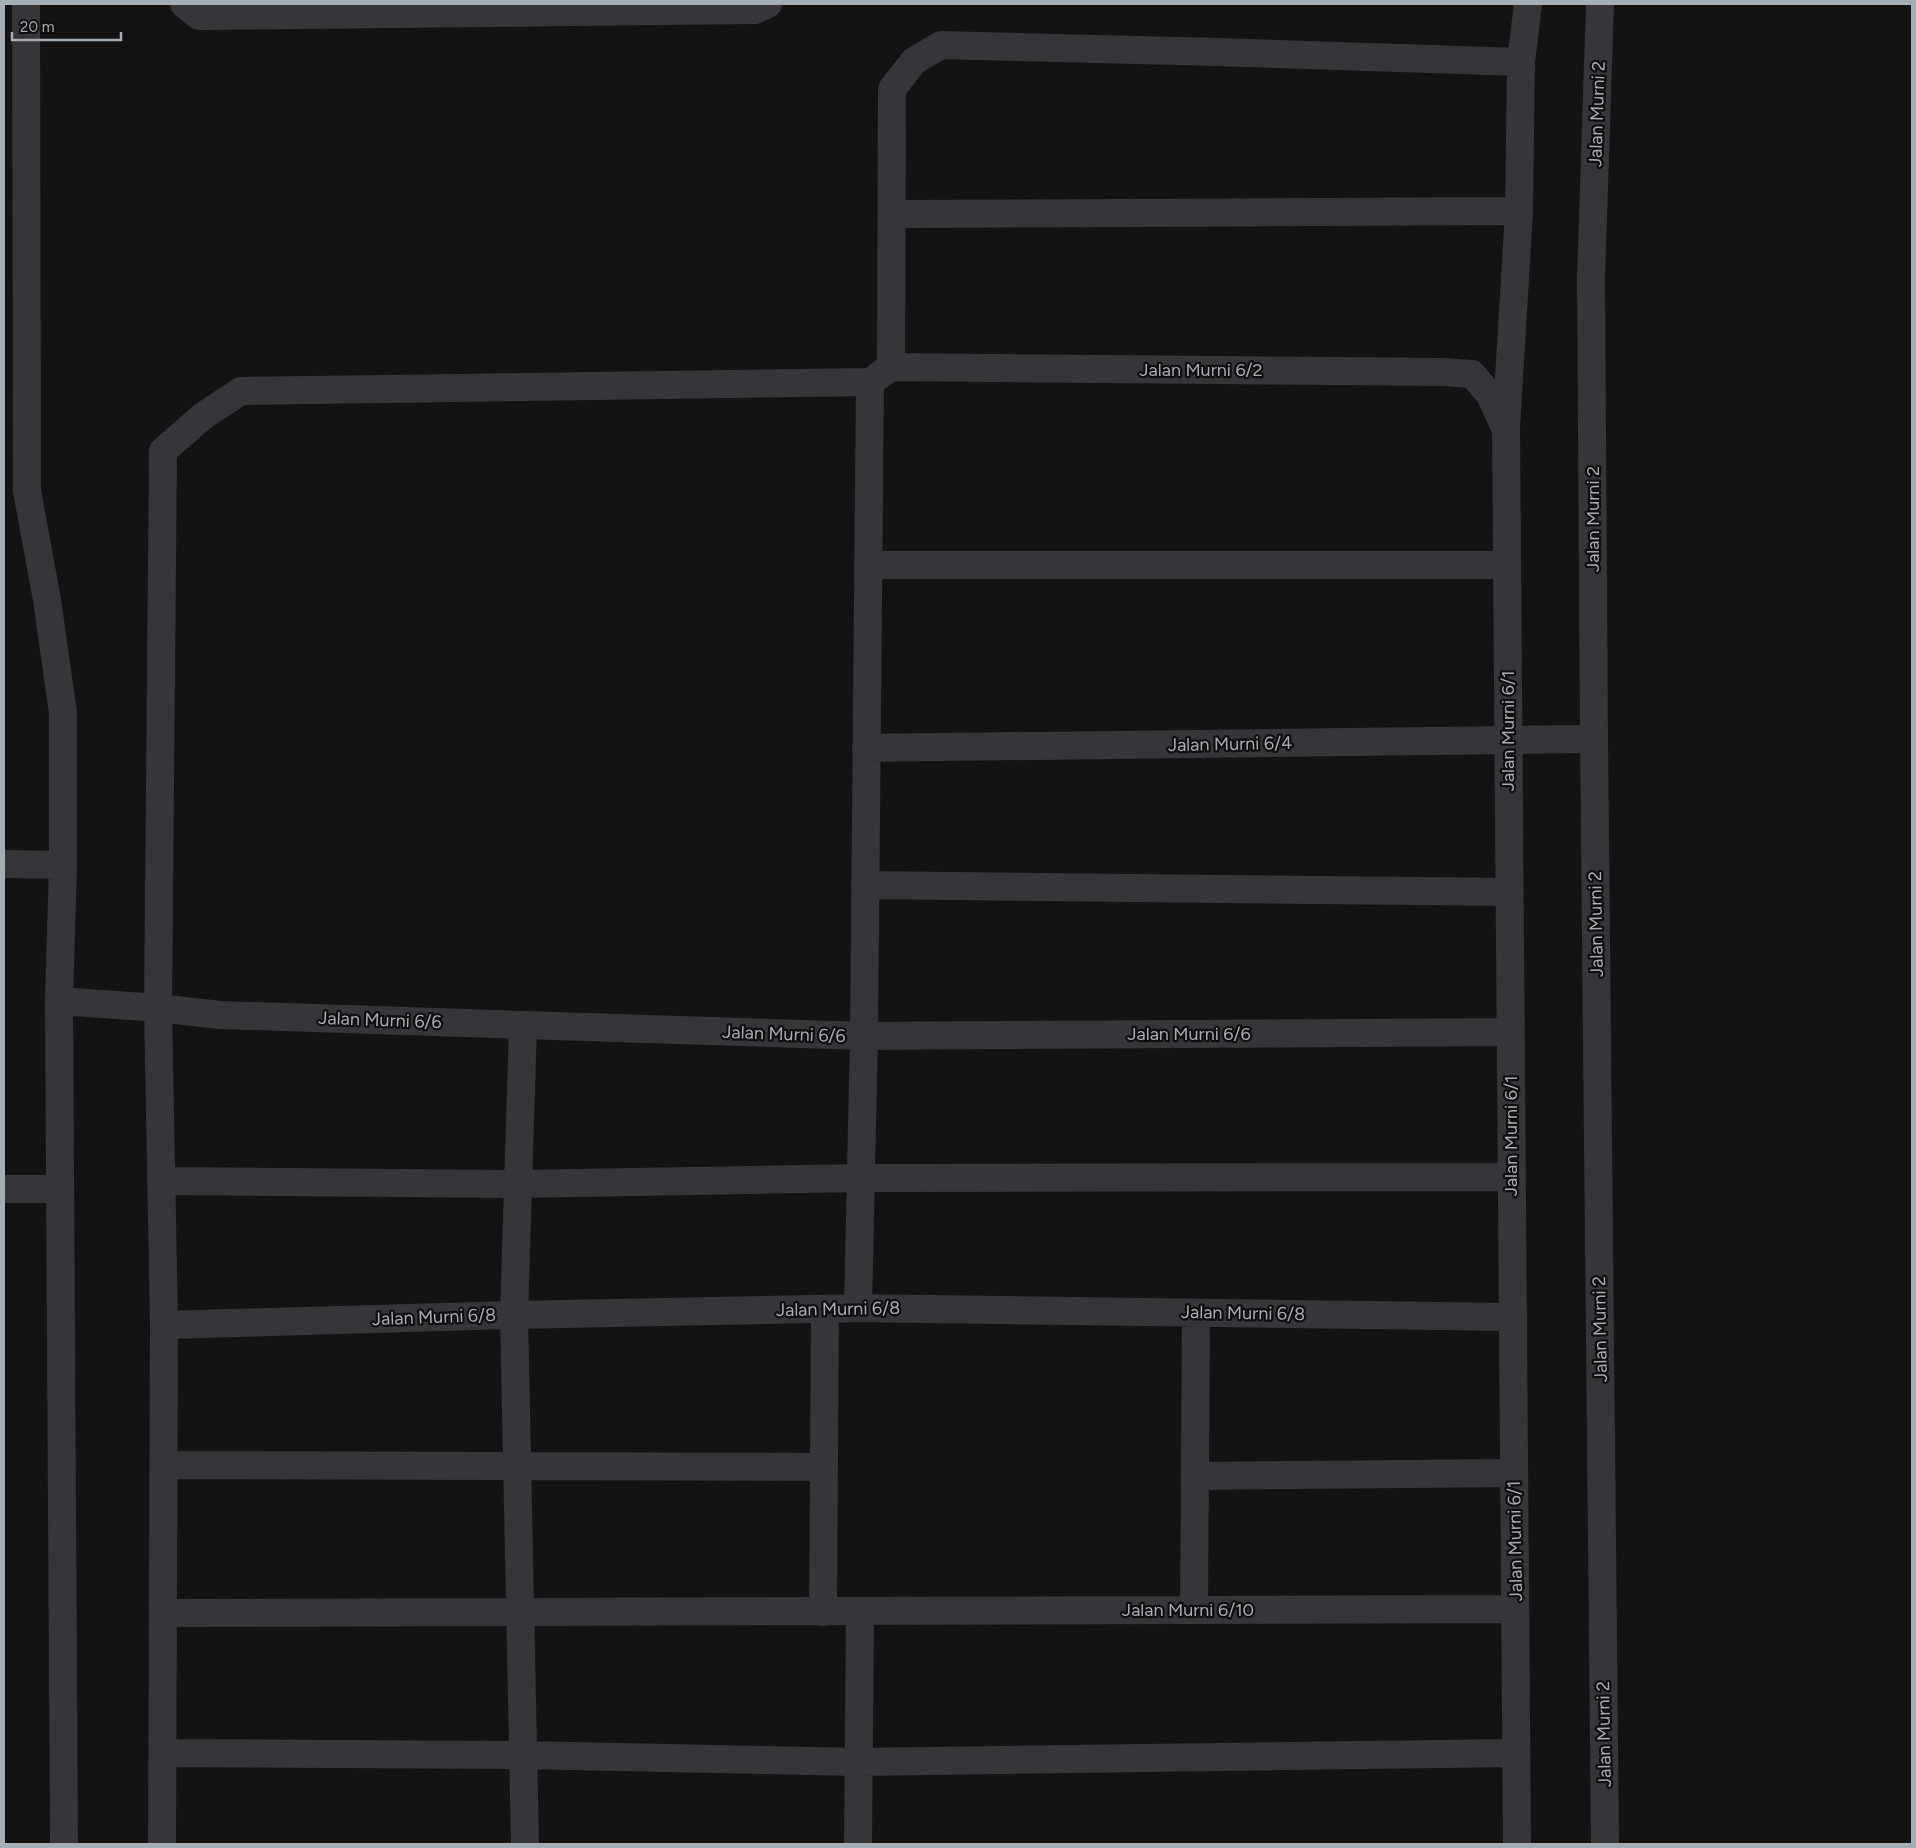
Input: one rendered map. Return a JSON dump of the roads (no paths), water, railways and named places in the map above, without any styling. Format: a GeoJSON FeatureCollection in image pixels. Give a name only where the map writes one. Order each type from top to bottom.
{"type":"FeatureCollection","features":[{"type":"Feature","properties":{"kind":"street"},"geometry":{"type":"LineString","coordinates":[[26,4],[27,490],[47,600],[63,713],[63,865],[59,1002],[64,1844]]}},
{"type":"Feature","properties":{"kind":"street"},"geometry":{"type":"LineString","coordinates":[[184,4],[199,16],[393,9],[755,10],[768,4]]}},
{"type":"Feature","properties":{"kind":"street","name":"Jalan Murni 6/1"},"geometry":{"type":"LineString","coordinates":[[1517,1844],[1506,428],[1519,211],[1521,62],[1528,4]]}},
{"type":"Feature","properties":{"kind":"street","name":"Jalan Murni 2"},"geometry":{"type":"LineString","coordinates":[[1600,4],[1592,277],[1594,739],[1605,1844]]}},
{"type":"Feature","properties":{"kind":"street"},"geometry":{"type":"LineString","coordinates":[[858,1308],[864,1036],[868,565],[892,214],[892,89],[914,61],[941,45],[1521,62]]}},
{"type":"Feature","properties":{"kind":"street"},"geometry":{"type":"LineString","coordinates":[[892,214],[1519,211]]}},
{"type":"Feature","properties":{"kind":"street","name":"Jalan Murni 6/2"},"geometry":{"type":"LineString","coordinates":[[158,1008],[163,451],[203,416],[241,391],[880,375],[1423,372],[1472,374],[1490,395],[1506,428]]}},
{"type":"Feature","properties":{"kind":"street"},"geometry":{"type":"LineString","coordinates":[[868,565],[1507,565]]}},
{"type":"Feature","properties":{"kind":"street","name":"Jalan Murni 6/4"},"geometry":{"type":"LineString","coordinates":[[866,748],[1594,739]]}},
{"type":"Feature","properties":{"kind":"street"},"geometry":{"type":"LineString","coordinates":[[4,864],[63,865]]}},
{"type":"Feature","properties":{"kind":"street"},"geometry":{"type":"LineString","coordinates":[[865,885],[1510,892]]}},
{"type":"Feature","properties":{"kind":"street","name":"Jalan Murni 6/6"},"geometry":{"type":"LineString","coordinates":[[59,1002],[158,1008],[220,1015],[864,1036],[1510,1032]]}},
{"type":"Feature","properties":{"kind":"street"},"geometry":{"type":"LineString","coordinates":[[158,1008],[164,1325],[162,1844]]}},
{"type":"Feature","properties":{"kind":"street"},"geometry":{"type":"LineString","coordinates":[[523,1025],[514,1315],[525,1844]]}},
{"type":"Feature","properties":{"kind":"street"},"geometry":{"type":"LineString","coordinates":[[162,1181],[518,1184],[861,1178],[1511,1177]]}},
{"type":"Feature","properties":{"kind":"street"},"geometry":{"type":"LineString","coordinates":[[4,1189],[60,1189]]}},
{"type":"Feature","properties":{"kind":"street","name":"Jalan Murni 6/8"},"geometry":{"type":"LineString","coordinates":[[164,1325],[858,1308],[1513,1317]]}},
{"type":"Feature","properties":{"kind":"street"},"geometry":{"type":"LineString","coordinates":[[823,1612],[825,1309]]}},
{"type":"Feature","properties":{"kind":"street"},"geometry":{"type":"LineString","coordinates":[[1194,1610],[1196,1313]]}},
{"type":"Feature","properties":{"kind":"street"},"geometry":{"type":"LineString","coordinates":[[164,1465],[823,1467]]}},
{"type":"Feature","properties":{"kind":"street"},"geometry":{"type":"LineString","coordinates":[[1195,1476],[1514,1473]]}},
{"type":"Feature","properties":{"kind":"street","name":"Jalan Murni 6/10"},"geometry":{"type":"LineString","coordinates":[[163,1613],[1515,1609]]}},
{"type":"Feature","properties":{"kind":"street"},"geometry":{"type":"LineString","coordinates":[[858,1844],[860,1612]]}},
{"type":"Feature","properties":{"kind":"street"},"geometry":{"type":"LineString","coordinates":[[163,1753],[523,1756],[859,1762],[1516,1753]]}}]}
